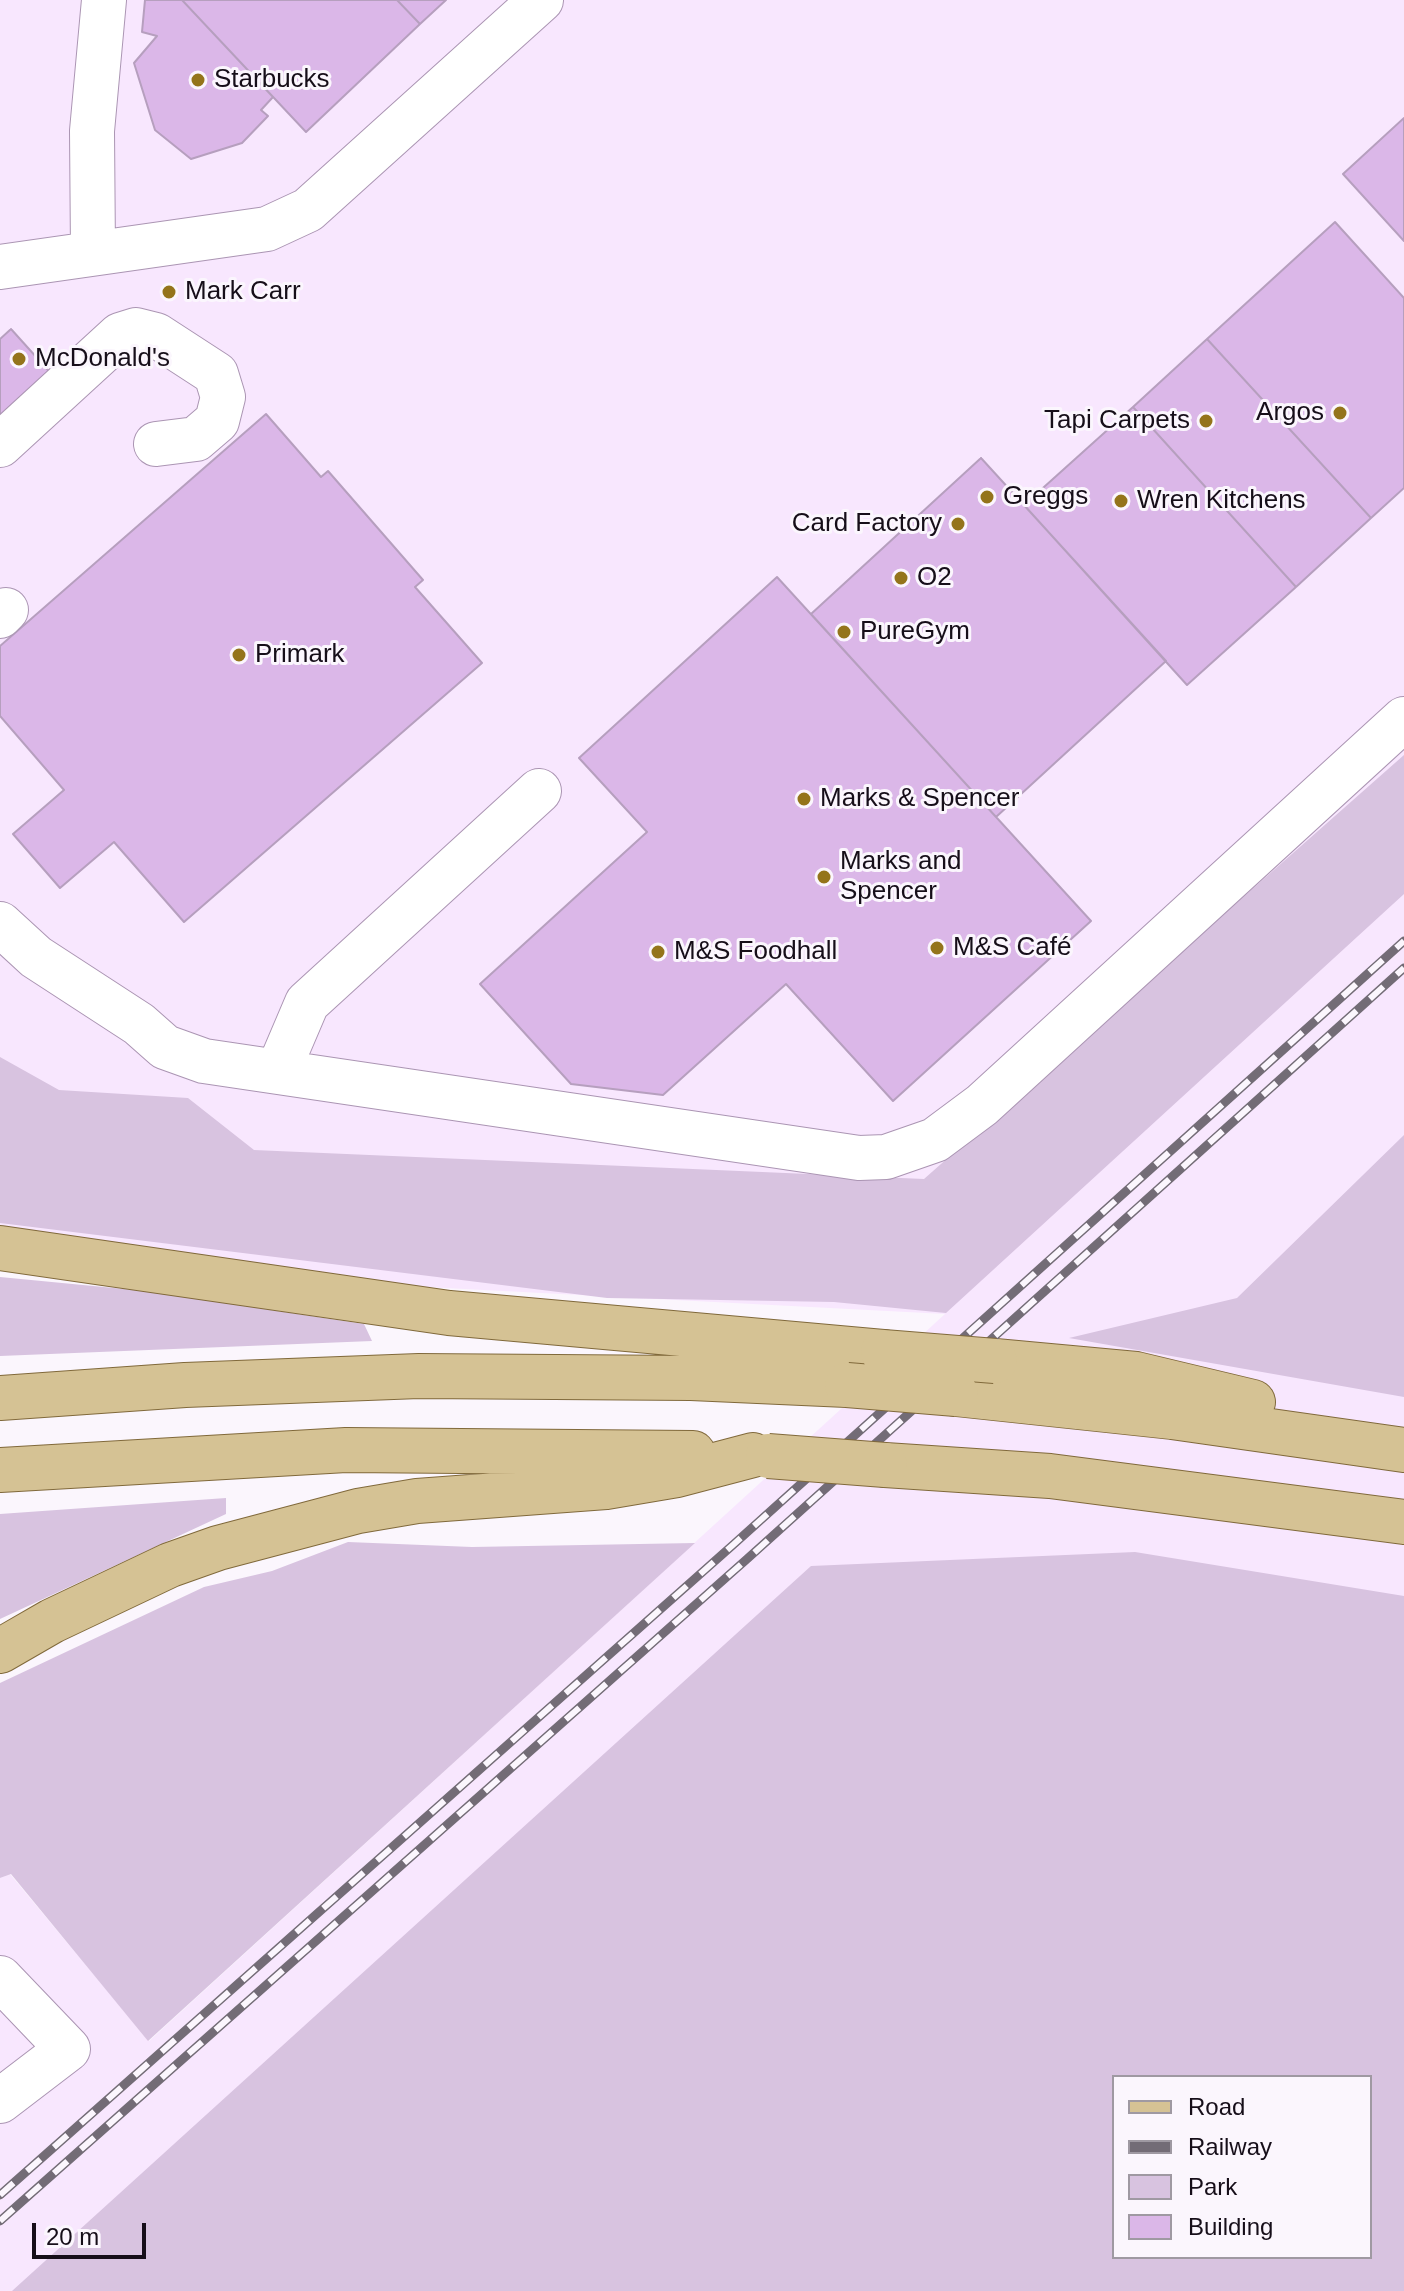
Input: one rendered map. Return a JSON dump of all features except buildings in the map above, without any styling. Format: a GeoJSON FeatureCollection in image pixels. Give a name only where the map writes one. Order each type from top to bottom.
{"type":"FeatureCollection","features":[{"type":"Feature","properties":{"kind":"main road"},"geometry":{"type":"LineString","coordinates":[[0,1248],[449,1313],[1136,1374],[1271,1407],[1404,1449]]}},
{"type":"Feature","properties":{"kind":"main road"},"geometry":{"type":"LineString","coordinates":[[0,1398],[185,1385],[404,1376],[691,1378],[847,1385],[956,1394],[1172,1417],[1404,1449]]}},
{"type":"Feature","properties":{"kind":"main road"},"geometry":{"type":"LineString","coordinates":[[0,1470],[346,1450],[760,1455],[1050,1476],[1404,1522]]}},
{"type":"Feature","properties":{"kind":"main road"},"geometry":{"type":"LineString","coordinates":[[0,1651],[52,1621],[170,1565],[218,1548],[358,1511],[417,1501],[606,1487],[677,1475],[760,1455]]}},
{"type":"Feature","properties":{"kind":"street"},"geometry":{"type":"LineString","coordinates":[[93,253],[92,131],[104,0]]}},
{"type":"Feature","properties":{"kind":"street"},"geometry":{"type":"LineString","coordinates":[[0,267],[267,229],[308,210],[541,0]]}},
{"type":"Feature","properties":{"kind":"street"},"geometry":{"type":"LineString","coordinates":[[0,445],[120,335],[136,330],[156,335],[216,374],[223,397],[217,421],[196,439],[156,444]]}},
{"type":"Feature","properties":{"kind":"street"},"geometry":{"type":"LineString","coordinates":[[0,924],[36,957],[139,1024],[165,1047],[204,1061],[859,1158],[886,1157],[911,1151],[935,1140],[982,1105],[1404,719]]}},
{"type":"Feature","properties":{"kind":"street"},"geometry":{"type":"LineString","coordinates":[[278,1071],[307,1003],[539,791]]}},
{"type":"Feature","properties":{"kind":"street"},"geometry":{"type":"LineString","coordinates":[[0,1978],[68,2049],[0,2101]]}},
{"type":"Feature","properties":{"kind":"shaded area"},"geometry":{"type":"Polygon","coordinates":[[[0,0],[1404,0],[1404,2291],[0,2291],[0,1878],[10,1874],[149,2041],[945,1314],[426,1287],[0,1229],[0,0]]]}},
{"type":"Feature","properties":{"kind":"green space"},"geometry":{"type":"Polygon","coordinates":[[[1404,755],[1404,894],[946,1313],[834,1302],[607,1298],[0,1223],[0,1057],[59,1090],[188,1098],[254,1150],[924,1179],[1404,755]]]}},
{"type":"Feature","properties":{"kind":"green space"},"geometry":{"type":"Polygon","coordinates":[[[1404,1135],[1404,1397],[1069,1338],[1237,1298],[1404,1135]]]}},
{"type":"Feature","properties":{"kind":"green space"},"geometry":{"type":"Polygon","coordinates":[[[0,1277],[145,1291],[364,1324],[372,1341],[0,1356],[0,1277]]]}},
{"type":"Feature","properties":{"kind":"green space"},"geometry":{"type":"Polygon","coordinates":[[[226,1498],[226,1514],[0,1619],[0,1514],[226,1498]]]}},
{"type":"Feature","properties":{"kind":"green space"},"geometry":{"type":"Polygon","coordinates":[[[348,1542],[472,1547],[695,1543],[148,2041],[11,1874],[0,1878],[0,1683],[204,1587],[272,1571],[348,1542]]]}},
{"type":"Feature","properties":{"kind":"green space"},"geometry":{"type":"Polygon","coordinates":[[[1135,1552],[1404,1596],[1404,2291],[12,2291],[811,1566],[1135,1552]]]}},
{"type":"Feature","properties":{"kind":"railway"},"geometry":{"type":"LineString","coordinates":[[0,2195],[734,1544],[1404,941]]}},
{"type":"Feature","properties":{"kind":"railway"},"geometry":{"type":"LineString","coordinates":[[0,2221],[747,1559],[1404,968]]}},
{"type":"Feature","properties":{"kind":"place","name":"Starbucks"},"geometry":{"type":"Point","coordinates":[198,80]}},
{"type":"Feature","properties":{"kind":"place","name":"Mark Carr"},"geometry":{"type":"Point","coordinates":[169,292]}},
{"type":"Feature","properties":{"kind":"place","name":"McDonald's"},"geometry":{"type":"Point","coordinates":[19,359]}},
{"type":"Feature","properties":{"kind":"place","name":"Argos"},"geometry":{"type":"Point","coordinates":[1340,413]}},
{"type":"Feature","properties":{"kind":"place","name":"Tapi Carpets"},"geometry":{"type":"Point","coordinates":[1206,421]}},
{"type":"Feature","properties":{"kind":"place","name":"Greggs"},"geometry":{"type":"Point","coordinates":[987,497]}},
{"type":"Feature","properties":{"kind":"place","name":"Wren Kitchens"},"geometry":{"type":"Point","coordinates":[1121,501]}},
{"type":"Feature","properties":{"kind":"place","name":"Card Factory"},"geometry":{"type":"Point","coordinates":[958,524]}},
{"type":"Feature","properties":{"kind":"place","name":"O2"},"geometry":{"type":"Point","coordinates":[901,578]}},
{"type":"Feature","properties":{"kind":"place","name":"PureGym"},"geometry":{"type":"Point","coordinates":[844,632]}},
{"type":"Feature","properties":{"kind":"place","name":"Primark"},"geometry":{"type":"Point","coordinates":[239,655]}},
{"type":"Feature","properties":{"kind":"place","name":"Marks & Spencer"},"geometry":{"type":"Point","coordinates":[804,799]}},
{"type":"Feature","properties":{"kind":"place","name":"Marks and Spencer"},"geometry":{"type":"Point","coordinates":[824,877]}},
{"type":"Feature","properties":{"kind":"place","name":"M&S Café"},"geometry":{"type":"Point","coordinates":[937,948]}},
{"type":"Feature","properties":{"kind":"place","name":"M&S Foodhall"},"geometry":{"type":"Point","coordinates":[658,952]}}]}
